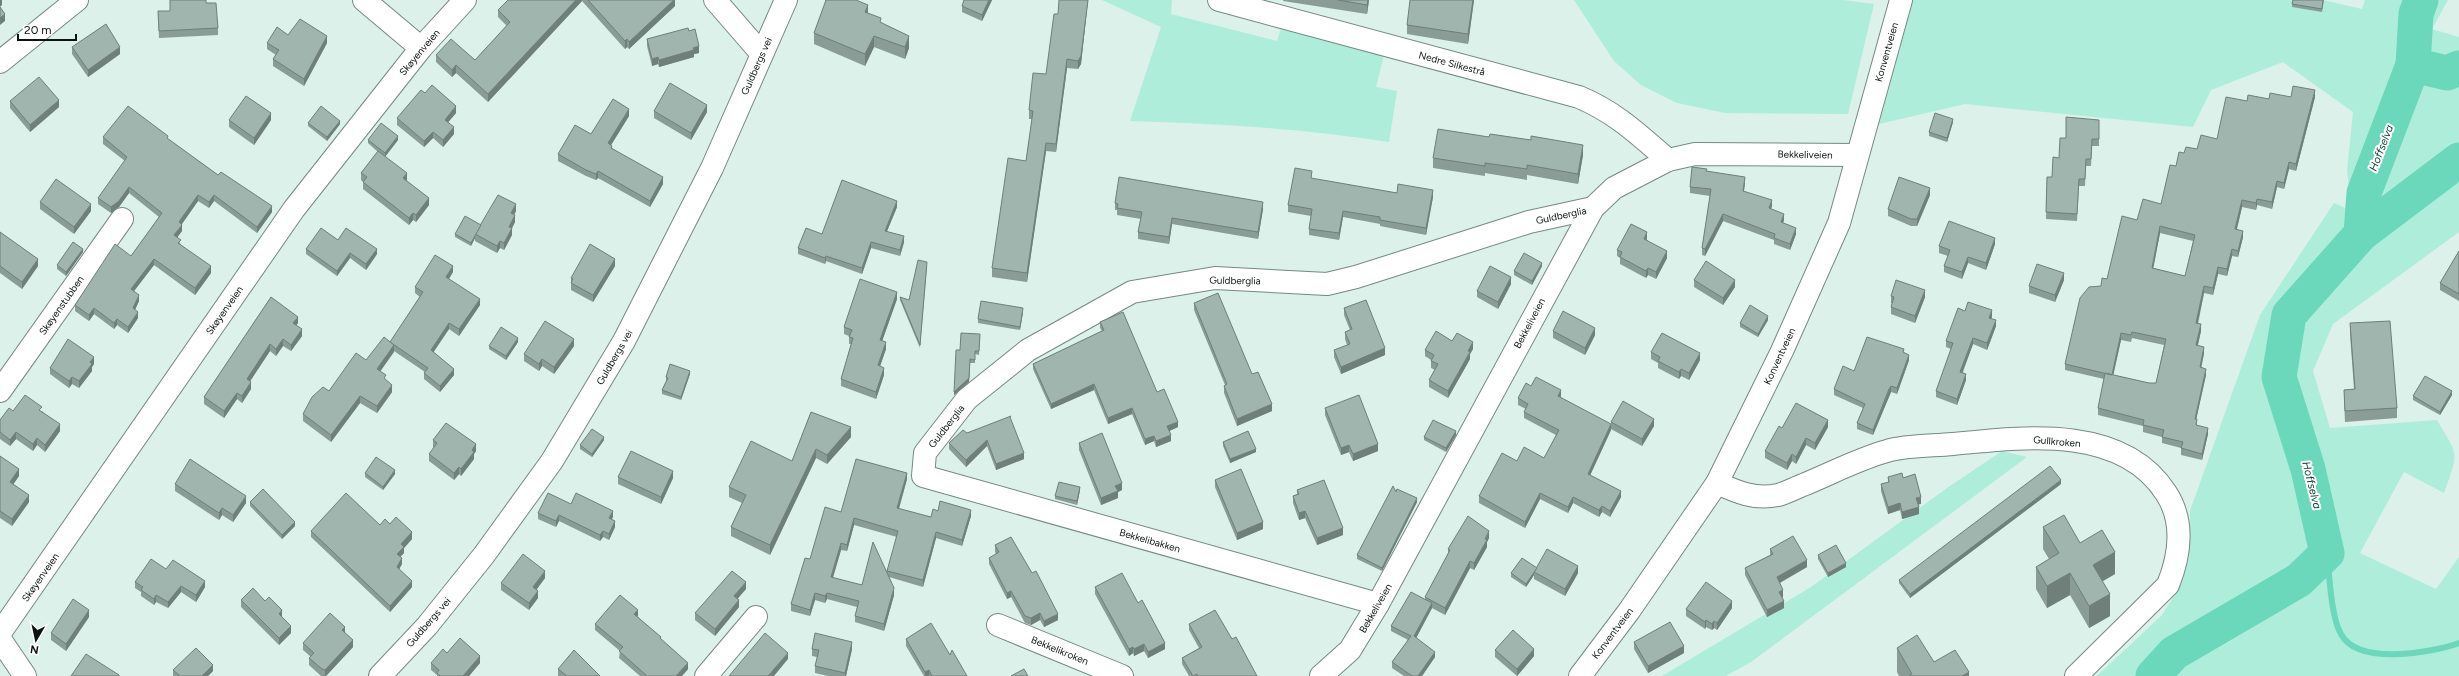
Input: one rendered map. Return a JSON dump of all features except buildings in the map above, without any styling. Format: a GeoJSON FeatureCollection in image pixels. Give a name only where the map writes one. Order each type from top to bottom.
{"type":"FeatureCollection","features":[{"type":"Feature","properties":{"kind":"street"},"geometry":{"type":"LineString","coordinates":[[0,62],[77,0]]}},
{"type":"Feature","properties":{"kind":"street"},"geometry":{"type":"LineString","coordinates":[[364,0],[421,48]]}},
{"type":"Feature","properties":{"kind":"street","name":"Skøyenveien"},"geometry":{"type":"LineString","coordinates":[[0,633],[294,209],[421,48],[465,0]]}},
{"type":"Feature","properties":{"kind":"street"},"geometry":{"type":"LineString","coordinates":[[715,0],[761,52]]}},
{"type":"Feature","properties":{"kind":"street","name":"Guldbergs vei"},"geometry":{"type":"LineString","coordinates":[[380,676],[427,626],[484,555],[552,461],[624,341],[712,168],[761,52],[786,0]]}},
{"type":"Feature","properties":{"kind":"street","name":"Nedre Silkestrå"},"geometry":{"type":"LineString","coordinates":[[1219,0],[1579,96],[1604,107],[1622,119],[1668,160]]}},
{"type":"Feature","properties":{"kind":"street","name":"Konventveien"},"geometry":{"type":"LineString","coordinates":[[1580,676],[1629,611],[1717,483],[1782,351],[1839,223],[1901,0]]}},
{"type":"Feature","properties":{"kind":"street","name":"Bekkeliveien"},"geometry":{"type":"LineString","coordinates":[[1321,676],[1350,650],[1378,604],[1593,208],[1614,188],[1668,160],[1695,154],[1723,152],[1857,155]]}},
{"type":"Feature","properties":{"kind":"street","name":"Guldberglia"},"geometry":{"type":"LineString","coordinates":[[922,476],[925,453],[967,399],[1028,350],[1132,292],[1215,278],[1327,284],[1356,277],[1529,222],[1593,208]]}},
{"type":"Feature","properties":{"kind":"street","name":"Skøyenstubben"},"geometry":{"type":"LineString","coordinates":[[0,391],[122,219]]}},
{"type":"Feature","properties":{"kind":"street","name":"Gullkroken"},"geometry":{"type":"LineString","coordinates":[[1717,483],[1752,497],[1777,495],[1887,451],[2004,439],[2051,438],[2108,447],[2136,460],[2150,471],[2170,499],[2179,530],[2175,567],[2168,585],[2076,676]]}},
{"type":"Feature","properties":{"kind":"street","name":"Bekkelibakken"},"geometry":{"type":"LineString","coordinates":[[922,476],[1378,604]]}},
{"type":"Feature","properties":{"kind":"street"},"geometry":{"type":"LineString","coordinates":[[706,676],[756,617]]}},
{"type":"Feature","properties":{"kind":"street","name":"Bekkelikroken"},"geometry":{"type":"LineString","coordinates":[[998,625],[1122,676]]}},
{"type":"Feature","properties":{"kind":"street"},"geometry":{"type":"LineString","coordinates":[[0,639],[25,676]]}},
{"type":"Feature","properties":{"kind":"green space"},"geometry":{"type":"Polygon","coordinates":[[[1102,0],[1172,0],[1171,14],[1277,41],[1282,25],[1384,55],[1376,87],[1397,91],[1389,142],[1292,130],[1228,125],[1130,121],[1161,27],[1102,0]]]}},
{"type":"Feature","properties":{"kind":"green space"},"geometry":{"type":"Polygon","coordinates":[[[1574,0],[1843,0],[1874,4],[1848,114],[1725,113],[1677,103],[1641,85],[1614,61],[1574,0]]]}},
{"type":"Feature","properties":{"kind":"green space"},"geometry":{"type":"Polygon","coordinates":[[[1913,0],[2323,0],[2362,9],[2365,0],[2448,0],[2432,29],[2459,37],[2459,232],[2333,324],[2313,371],[2330,428],[2437,420],[2453,448],[2454,461],[2444,493],[2404,472],[2360,553],[2436,589],[2459,557],[2459,676],[2097,676],[2162,615],[2180,587],[2189,557],[2190,511],[2260,315],[2334,203],[2352,211],[2347,171],[2353,112],[2283,62],[2211,90],[2193,127],[1965,104],[1879,124],[1913,0]]]}},
{"type":"Feature","properties":{"kind":"green space"},"geometry":{"type":"Polygon","coordinates":[[[2002,451],[2027,457],[1751,662],[1726,676],[1662,676],[1811,587],[1947,488],[2002,451]]]}},
{"type":"Feature","properties":{"kind":"waterway","name":"Hoffselva"},"geometry":{"type":"LineString","coordinates":[[2421,0],[2416,14],[2413,65],[2447,73],[2459,68]]}},
{"type":"Feature","properties":{"kind":"waterway","name":"Hoffselva"},"geometry":{"type":"LineString","coordinates":[[2361,234],[2364,193],[2413,65]]}},
{"type":"Feature","properties":{"kind":"waterway","name":"Hoffselva"},"geometry":{"type":"LineString","coordinates":[[2153,676],[2174,653],[2299,580],[2327,553],[2308,469],[2279,377],[2289,315],[2361,234],[2459,160]]}},
{"type":"Feature","properties":{"kind":"waterway"},"geometry":{"type":"LineString","coordinates":[[2327,553],[2331,595],[2335,617],[2341,634],[2350,644],[2363,650],[2378,654],[2396,654],[2414,653],[2447,647],[2459,643]]}}]}
